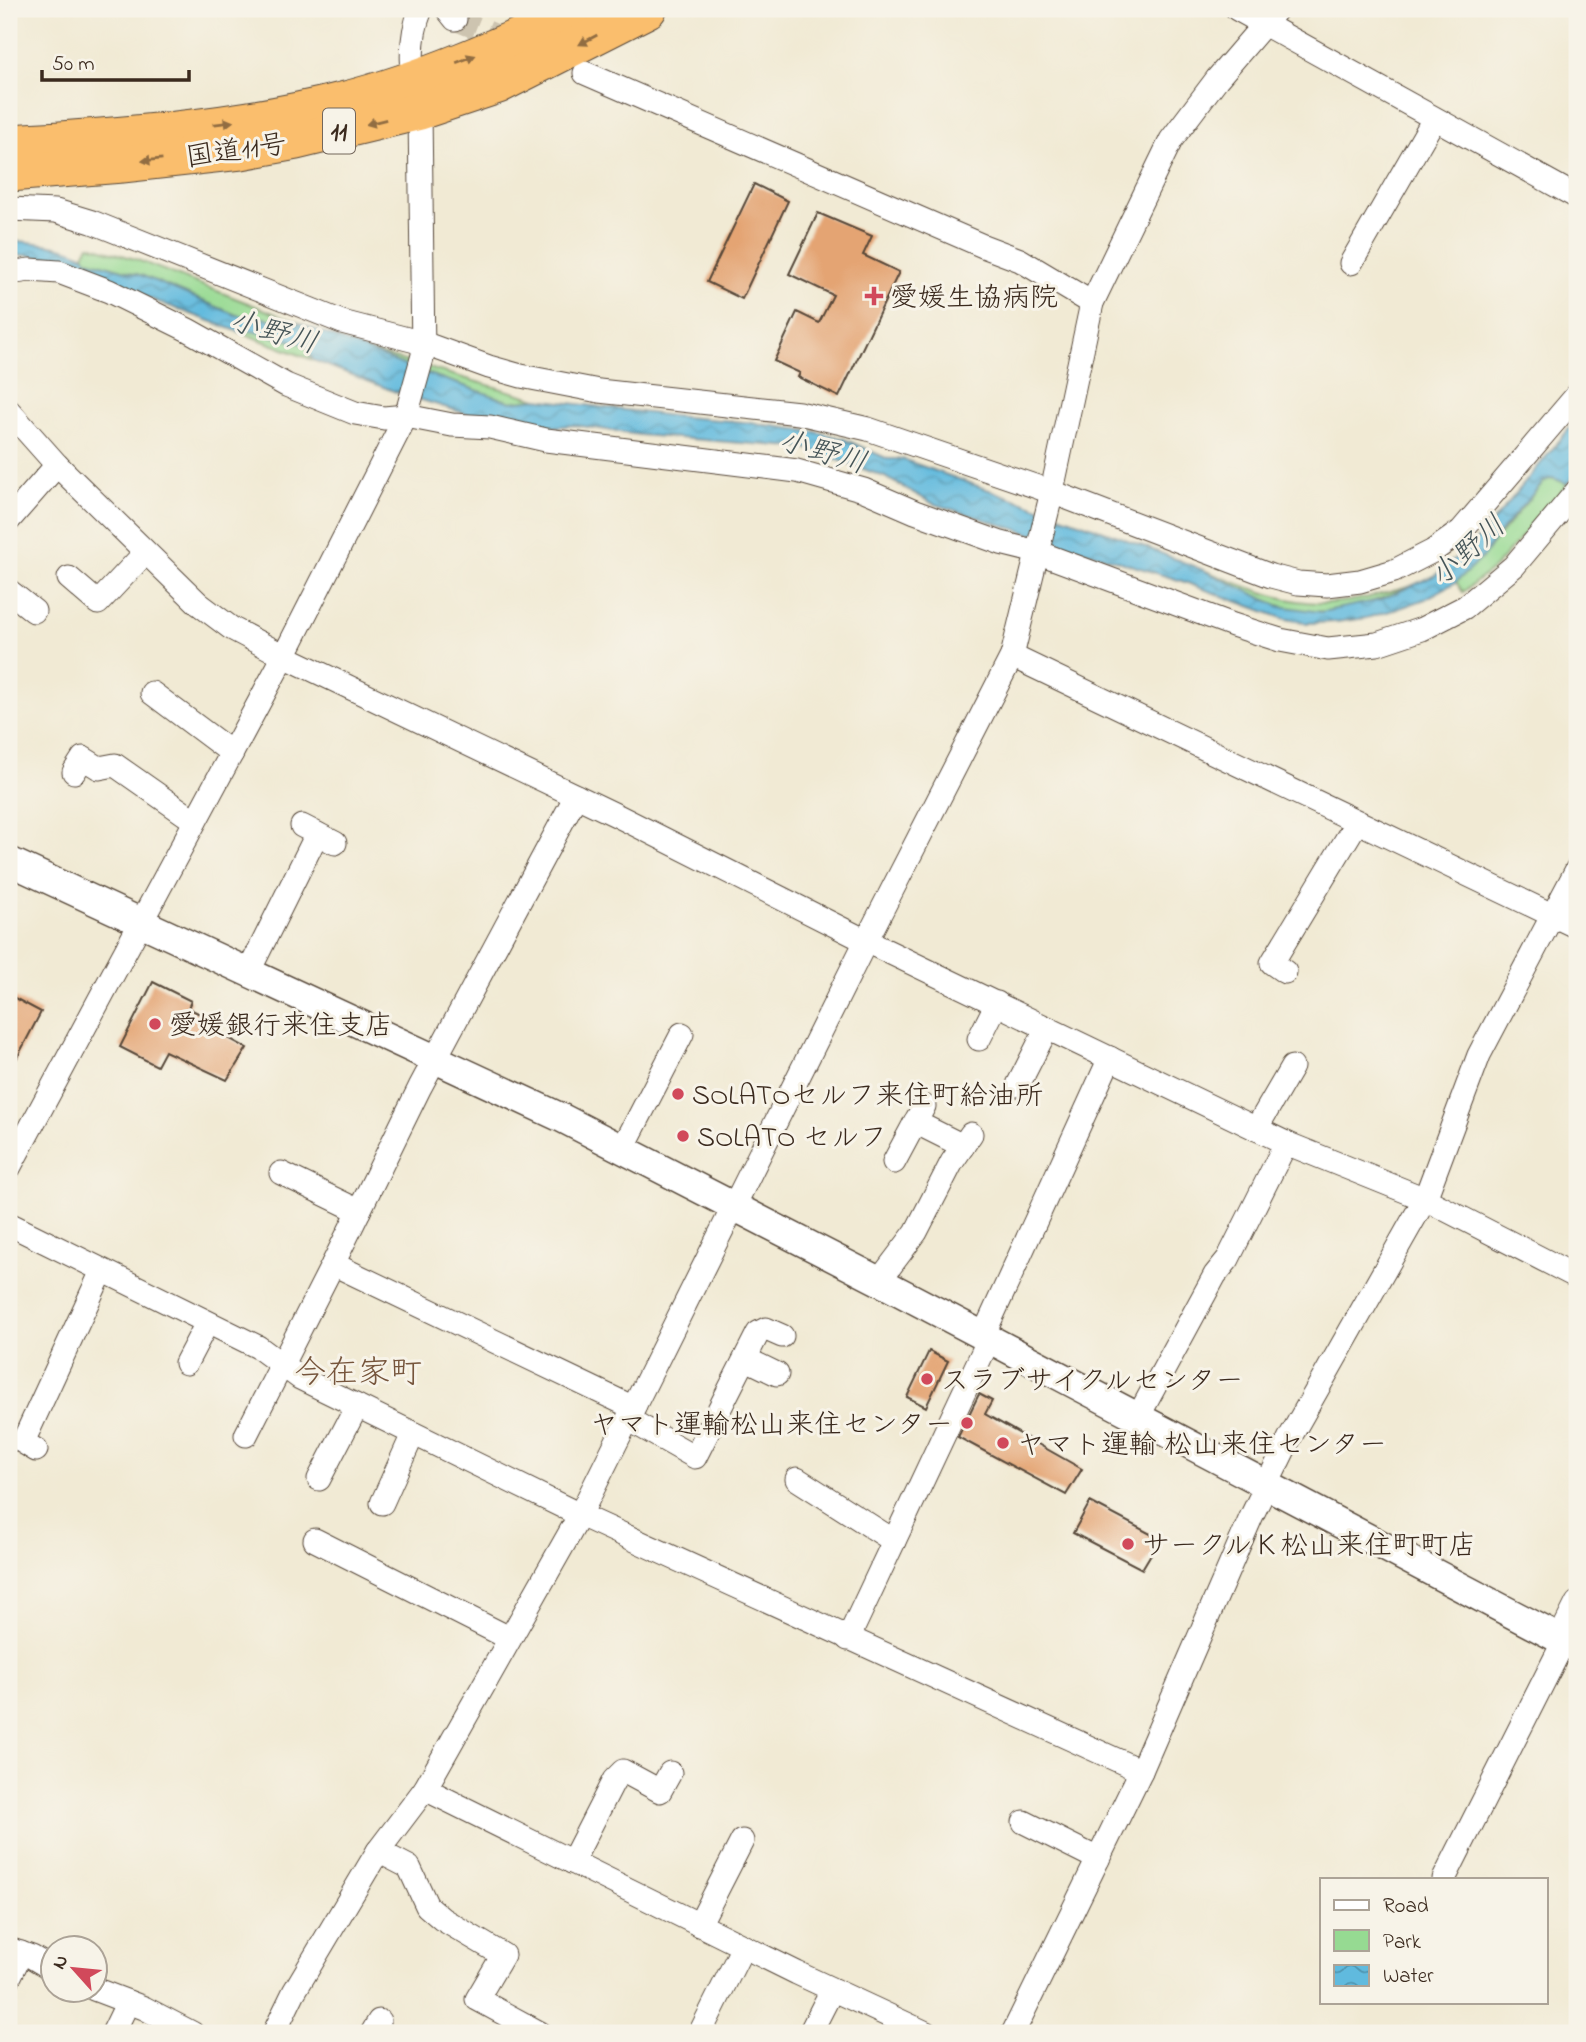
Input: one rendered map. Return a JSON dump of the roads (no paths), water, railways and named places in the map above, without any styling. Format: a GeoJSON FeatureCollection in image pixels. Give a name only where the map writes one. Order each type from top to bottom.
{"type":"FeatureCollection","features":[{"type":"Feature","properties":{"kind":"highway","name":"国道11号"},"geometry":{"type":"LineString","coordinates":[[9,173],[241,151],[296,141],[416,95],[490,50],[581,9]]}},
{"type":"Feature","properties":{"kind":"highway","name":"国道11号"},"geometry":{"type":"LineString","coordinates":[[9,143],[67,140],[233,122],[343,101],[498,85],[648,9]]}},
{"type":"Feature","properties":{"kind":"street"},"geometry":{"type":"LineString","coordinates":[[9,1168],[284,656],[408,409],[423,349],[416,95],[411,47],[421,9]]}},
{"type":"Feature","properties":{"kind":"street"},"geometry":{"type":"LineString","coordinates":[[1237,9],[1269,17],[1434,119],[1577,197]]}},
{"type":"Feature","properties":{"kind":"street"},"geometry":{"type":"LineString","coordinates":[[274,2033],[294,1992],[378,1851],[425,1789],[580,1515],[866,941],[1012,656],[1051,496],[1092,303],[1171,140],[1269,17]]}},
{"type":"Feature","properties":{"kind":"street"},"geometry":{"type":"LineString","coordinates":[[585,72],[1020,260],[1092,303]]}},
{"type":"Feature","properties":{"kind":"street"},"geometry":{"type":"LineString","coordinates":[[1351,263],[1434,119]]}},
{"type":"Feature","properties":{"kind":"street"},"geometry":{"type":"LineString","coordinates":[[9,209],[57,211],[92,222],[342,322],[423,349],[521,376],[599,391],[761,407],[868,429],[1271,576],[1298,583],[1327,585],[1360,581],[1394,571],[1433,551],[1461,531],[1577,396]]}},
{"type":"Feature","properties":{"kind":"street"},"geometry":{"type":"LineString","coordinates":[[9,273],[30,270],[59,272],[109,291],[188,330],[286,386],[355,413],[384,418],[408,409],[452,425],[490,427],[546,440],[745,467],[797,471],[864,489],[915,512],[1001,543],[1038,548],[1268,636],[1328,649],[1377,643],[1422,629],[1465,607],[1514,566],[1574,500]]}},
{"type":"Feature","properties":{"kind":"street"},"geometry":{"type":"LineString","coordinates":[[9,411],[57,465],[145,553],[198,604],[232,628],[866,941],[1286,1143],[1425,1199],[1577,1277]]}},
{"type":"Feature","properties":{"kind":"street"},"geometry":{"type":"LineString","coordinates":[[9,520],[57,465]]}},
{"type":"Feature","properties":{"kind":"street"},"geometry":{"type":"LineString","coordinates":[[69,578],[98,603],[145,553]]}},
{"type":"Feature","properties":{"kind":"street"},"geometry":{"type":"LineString","coordinates":[[9,591],[34,611]]}},
{"type":"Feature","properties":{"kind":"street"},"geometry":{"type":"LineString","coordinates":[[1012,656],[1577,928]]}},
{"type":"Feature","properties":{"kind":"street"},"geometry":{"type":"LineString","coordinates":[[152,693],[232,753]]}},
{"type":"Feature","properties":{"kind":"street"},"geometry":{"type":"LineString","coordinates":[[74,772],[83,758],[99,768],[116,765],[195,821]]}},
{"type":"Feature","properties":{"kind":"street"},"geometry":{"type":"LineString","coordinates":[[246,1435],[420,1087],[576,796]]}},
{"type":"Feature","properties":{"kind":"street"},"geometry":{"type":"LineString","coordinates":[[1285,972],[1272,963],[1357,822]]}},
{"type":"Feature","properties":{"kind":"street"},"geometry":{"type":"LineString","coordinates":[[248,972],[318,834]]}},
{"type":"Feature","properties":{"kind":"street"},"geometry":{"type":"LineString","coordinates":[[9,862],[623,1148],[1567,1643]]}},
{"type":"Feature","properties":{"kind":"street"},"geometry":{"type":"LineString","coordinates":[[1013,2033],[1141,1771],[1289,1439],[1425,1199],[1479,1055],[1577,869]]}},
{"type":"Feature","properties":{"kind":"street"},"geometry":{"type":"LineString","coordinates":[[979,1039],[996,1003]]}},
{"type":"Feature","properties":{"kind":"street"},"geometry":{"type":"LineString","coordinates":[[1018,1084],[1047,1028]]}},
{"type":"Feature","properties":{"kind":"street"},"geometry":{"type":"LineString","coordinates":[[623,1148],[682,1034]]}},
{"type":"Feature","properties":{"kind":"street"},"geometry":{"type":"LineString","coordinates":[[848,1639],[1110,1058]]}},
{"type":"Feature","properties":{"kind":"street"},"geometry":{"type":"LineString","coordinates":[[1256,1129],[1292,1067]]}},
{"type":"Feature","properties":{"kind":"street"},"geometry":{"type":"LineString","coordinates":[[879,1281],[916,1232],[952,1162],[967,1140],[920,1114],[894,1162]]}},
{"type":"Feature","properties":{"kind":"street"},"geometry":{"type":"LineString","coordinates":[[1138,1417],[1214,1275],[1228,1259],[1286,1143]]}},
{"type":"Feature","properties":{"kind":"street"},"geometry":{"type":"LineString","coordinates":[[281,1173],[359,1211]]}},
{"type":"Feature","properties":{"kind":"street"},"geometry":{"type":"LineString","coordinates":[[9,1224],[258,1347],[300,1378],[580,1515],[1141,1771]]}},
{"type":"Feature","properties":{"kind":"street"},"geometry":{"type":"LineString","coordinates":[[333,1265],[631,1414],[695,1457],[758,1333],[766,1329],[782,1336]]}},
{"type":"Feature","properties":{"kind":"street"},"geometry":{"type":"LineString","coordinates":[[36,1450],[23,1442],[102,1271]]}},
{"type":"Feature","properties":{"kind":"street"},"geometry":{"type":"LineString","coordinates":[[186,1363],[207,1323]]}},
{"type":"Feature","properties":{"kind":"street"},"geometry":{"type":"LineString","coordinates":[[746,1359],[777,1374]]}},
{"type":"Feature","properties":{"kind":"street"},"geometry":{"type":"LineString","coordinates":[[319,1479],[357,1406]]}},
{"type":"Feature","properties":{"kind":"street"},"geometry":{"type":"LineString","coordinates":[[382,1503],[414,1434]]}},
{"type":"Feature","properties":{"kind":"street"},"geometry":{"type":"LineString","coordinates":[[796,1479],[894,1541]]}},
{"type":"Feature","properties":{"kind":"street"},"geometry":{"type":"LineString","coordinates":[[315,1540],[363,1554],[509,1638]]}},
{"type":"Feature","properties":{"kind":"street"},"geometry":{"type":"LineString","coordinates":[[1445,1878],[1567,1643],[1577,1603]]}},
{"type":"Feature","properties":{"kind":"street"},"geometry":{"type":"LineString","coordinates":[[572,1862],[614,1780],[623,1771],[660,1791],[670,1773]]}},
{"type":"Feature","properties":{"kind":"street"},"geometry":{"type":"LineString","coordinates":[[425,1789],[914,2031]]}},
{"type":"Feature","properties":{"kind":"street"},"geometry":{"type":"LineString","coordinates":[[1024,1822],[1098,1859]]}},
{"type":"Feature","properties":{"kind":"street"},"geometry":{"type":"LineString","coordinates":[[699,1924],[742,1841]]}},
{"type":"Feature","properties":{"kind":"street"},"geometry":{"type":"LineString","coordinates":[[378,1851],[409,1867],[427,1906],[442,1919],[503,1955],[477,1999],[540,2033]]}},
{"type":"Feature","properties":{"kind":"street"},"geometry":{"type":"LineString","coordinates":[[700,2033],[743,1947]]}},
{"type":"Feature","properties":{"kind":"street"},"geometry":{"type":"LineString","coordinates":[[9,1978],[15,1951],[38,1962]]}},
{"type":"Feature","properties":{"kind":"street"},"geometry":{"type":"LineString","coordinates":[[810,2033],[832,1990]]}},
{"type":"Feature","properties":{"kind":"street"},"geometry":{"type":"LineString","coordinates":[[108,1994],[192,2033]]}},
{"type":"Feature","properties":{"kind":"street"},"geometry":{"type":"LineString","coordinates":[[113,2033],[128,2002]]}},
{"type":"Feature","properties":{"kind":"water","name":"小野川"},"geometry":{"type":"Polygon","coordinates":[[[9,242],[74,251],[88,260],[143,276],[236,315],[299,323],[408,367],[511,402],[537,399],[743,422],[816,432],[844,439],[888,459],[902,459],[1115,535],[1203,570],[1279,606],[1321,612],[1380,600],[1436,575],[1482,535],[1577,419],[1577,472],[1568,484],[1553,478],[1544,481],[1498,534],[1484,556],[1456,582],[1425,599],[1366,618],[1306,623],[1282,618],[1182,581],[932,503],[885,477],[806,448],[640,435],[575,425],[552,427],[551,432],[477,417],[399,393],[313,360],[304,344],[247,330],[242,333],[43,258],[30,255],[9,256],[9,242]]]}},
{"type":"Feature","properties":{"kind":"tunnel"},"geometry":{"type":"LineString","coordinates":[[455,19],[514,43]]}},
{"type":"Feature","properties":{"kind":"place","name":"愛媛生協病院"},"geometry":{"type":"Point","coordinates":[874,296]}},
{"type":"Feature","properties":{"kind":"place","name":"愛媛銀行来住支店"},"geometry":{"type":"Point","coordinates":[155,1024]}},
{"type":"Feature","properties":{"kind":"place","name":"SOLATOセルフ来住町給油所"},"geometry":{"type":"Point","coordinates":[678,1094]}},
{"type":"Feature","properties":{"kind":"place","name":"SOLATO セルフ"},"geometry":{"type":"Point","coordinates":[683,1136]}},
{"type":"Feature","properties":{"kind":"place","name":"スラブサイクルセンター"},"geometry":{"type":"Point","coordinates":[927,1379]}},
{"type":"Feature","properties":{"kind":"place","name":"ヤマト運輸松山来住センター"},"geometry":{"type":"Point","coordinates":[967,1423]}},
{"type":"Feature","properties":{"kind":"place","name":"ヤマト運輸 松山来住センター"},"geometry":{"type":"Point","coordinates":[1003,1443]}},
{"type":"Feature","properties":{"kind":"place","name":"サークルＫ松山来住町町店"},"geometry":{"type":"Point","coordinates":[1128,1544]}},
{"type":"Feature","properties":{"kind":"district","name":"今在家町"},"geometry":{"type":"Point","coordinates":[358,1371]}}]}
